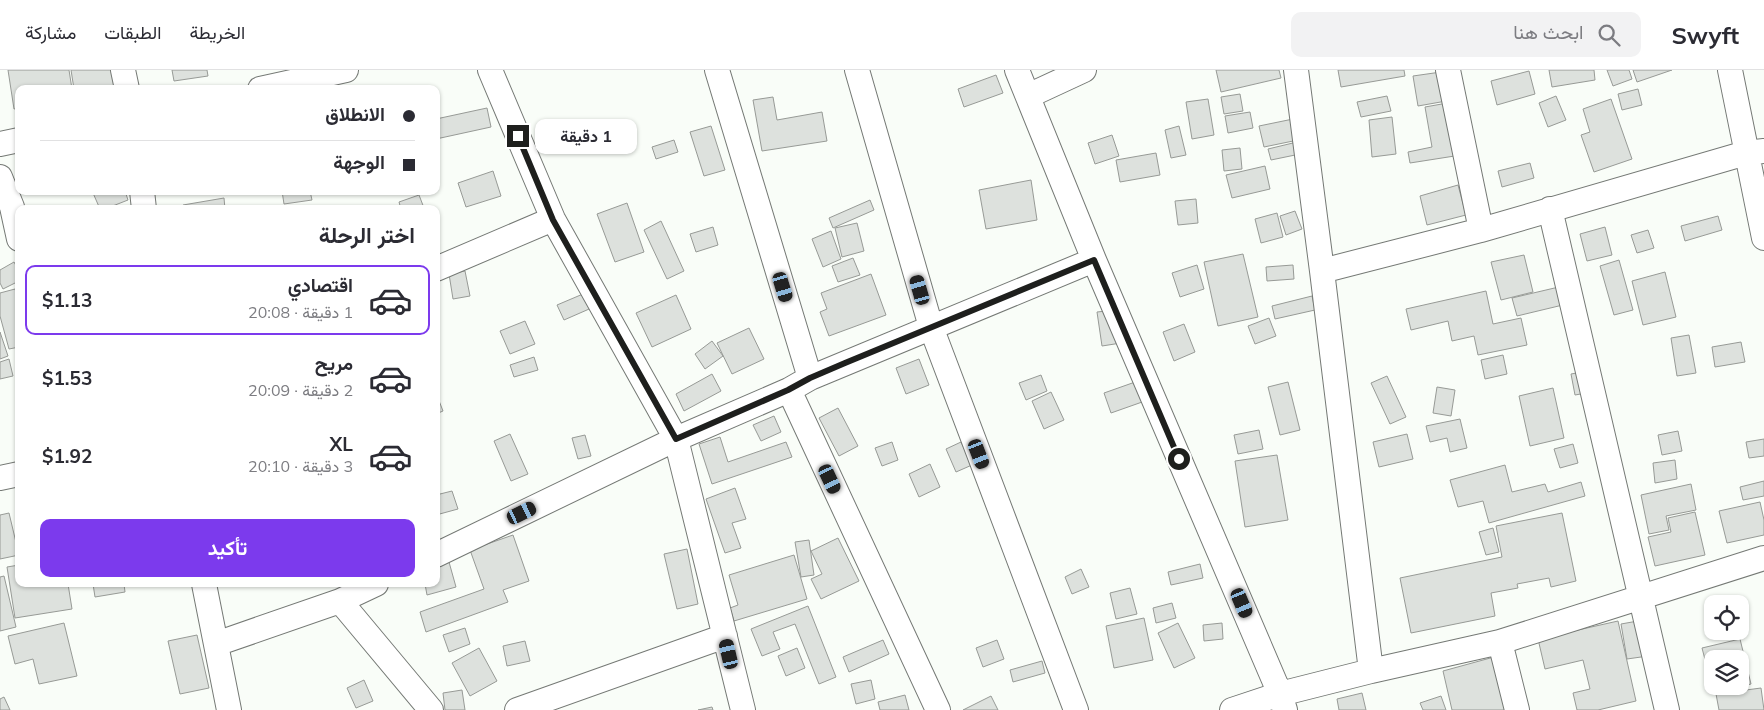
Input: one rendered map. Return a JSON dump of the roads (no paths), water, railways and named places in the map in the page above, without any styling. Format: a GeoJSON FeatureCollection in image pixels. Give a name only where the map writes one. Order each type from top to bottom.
{"type":"FeatureCollection","features":[{"type":"Feature","properties":{"kind":"street"},"geometry":{"type":"LineString","coordinates":[[123,70],[125,85]]}},
{"type":"Feature","properties":{"kind":"street"},"geometry":{"type":"LineString","coordinates":[[278,85],[346,70]]}},
{"type":"Feature","properties":{"kind":"street"},"geometry":{"type":"LineString","coordinates":[[490,70],[553,220],[676,439],[743,710]]}},
{"type":"Feature","properties":{"kind":"street"},"geometry":{"type":"LineString","coordinates":[[717,70],[810,378]]}},
{"type":"Feature","properties":{"kind":"street"},"geometry":{"type":"LineString","coordinates":[[857,70],[931,326],[1076,710]]}},
{"type":"Feature","properties":{"kind":"street"},"geometry":{"type":"LineString","coordinates":[[1017,70],[1094,260],[1283,702]]}},
{"type":"Feature","properties":{"kind":"street"},"geometry":{"type":"LineString","coordinates":[[1028,96],[1084,70]]}},
{"type":"Feature","properties":{"kind":"street"},"geometry":{"type":"LineString","coordinates":[[1296,70],[1371,671]]}},
{"type":"Feature","properties":{"kind":"street"},"geometry":{"type":"LineString","coordinates":[[1448,70],[1480,230]]}},
{"type":"Feature","properties":{"kind":"street"},"geometry":{"type":"LineString","coordinates":[[1730,70],[1755,152],[1764,238]]}},
{"type":"Feature","properties":{"kind":"street"},"geometry":{"type":"LineString","coordinates":[[0,144],[15,141]]}},
{"type":"Feature","properties":{"kind":"street"},"geometry":{"type":"LineString","coordinates":[[1322,272],[1480,230],[1755,152]]}},
{"type":"Feature","properties":{"kind":"street"},"geometry":{"type":"LineString","coordinates":[[0,177],[12,207],[15,221]]}},
{"type":"Feature","properties":{"kind":"street"},"geometry":{"type":"LineString","coordinates":[[1550,209],[1667,710]]}},
{"type":"Feature","properties":{"kind":"street"},"geometry":{"type":"LineString","coordinates":[[440,267],[553,220]]}},
{"type":"Feature","properties":{"kind":"street"},"geometry":{"type":"LineString","coordinates":[[440,553],[676,439],[788,390],[810,378],[931,326],[1094,260]]}},
{"type":"Feature","properties":{"kind":"street"},"geometry":{"type":"LineString","coordinates":[[788,390],[938,710]]}},
{"type":"Feature","properties":{"kind":"street"},"geometry":{"type":"LineString","coordinates":[[0,478],[15,475]]}},
{"type":"Feature","properties":{"kind":"street"},"geometry":{"type":"LineString","coordinates":[[1232,710],[1283,702],[1371,671],[1500,642],[1764,558]]}},
{"type":"Feature","properties":{"kind":"street"},"geometry":{"type":"LineString","coordinates":[[205,587],[229,710]]}},
{"type":"Feature","properties":{"kind":"street"},"geometry":{"type":"LineString","coordinates":[[216,644],[340,601],[370,587]]}},
{"type":"Feature","properties":{"kind":"street"},"geometry":{"type":"LineString","coordinates":[[340,601],[430,710]]}},
{"type":"Feature","properties":{"kind":"street"},"geometry":{"type":"LineString","coordinates":[[518,710],[725,636]]}},
{"type":"Feature","properties":{"kind":"street"},"geometry":{"type":"LineString","coordinates":[[1500,642],[1517,710]]}}]}
